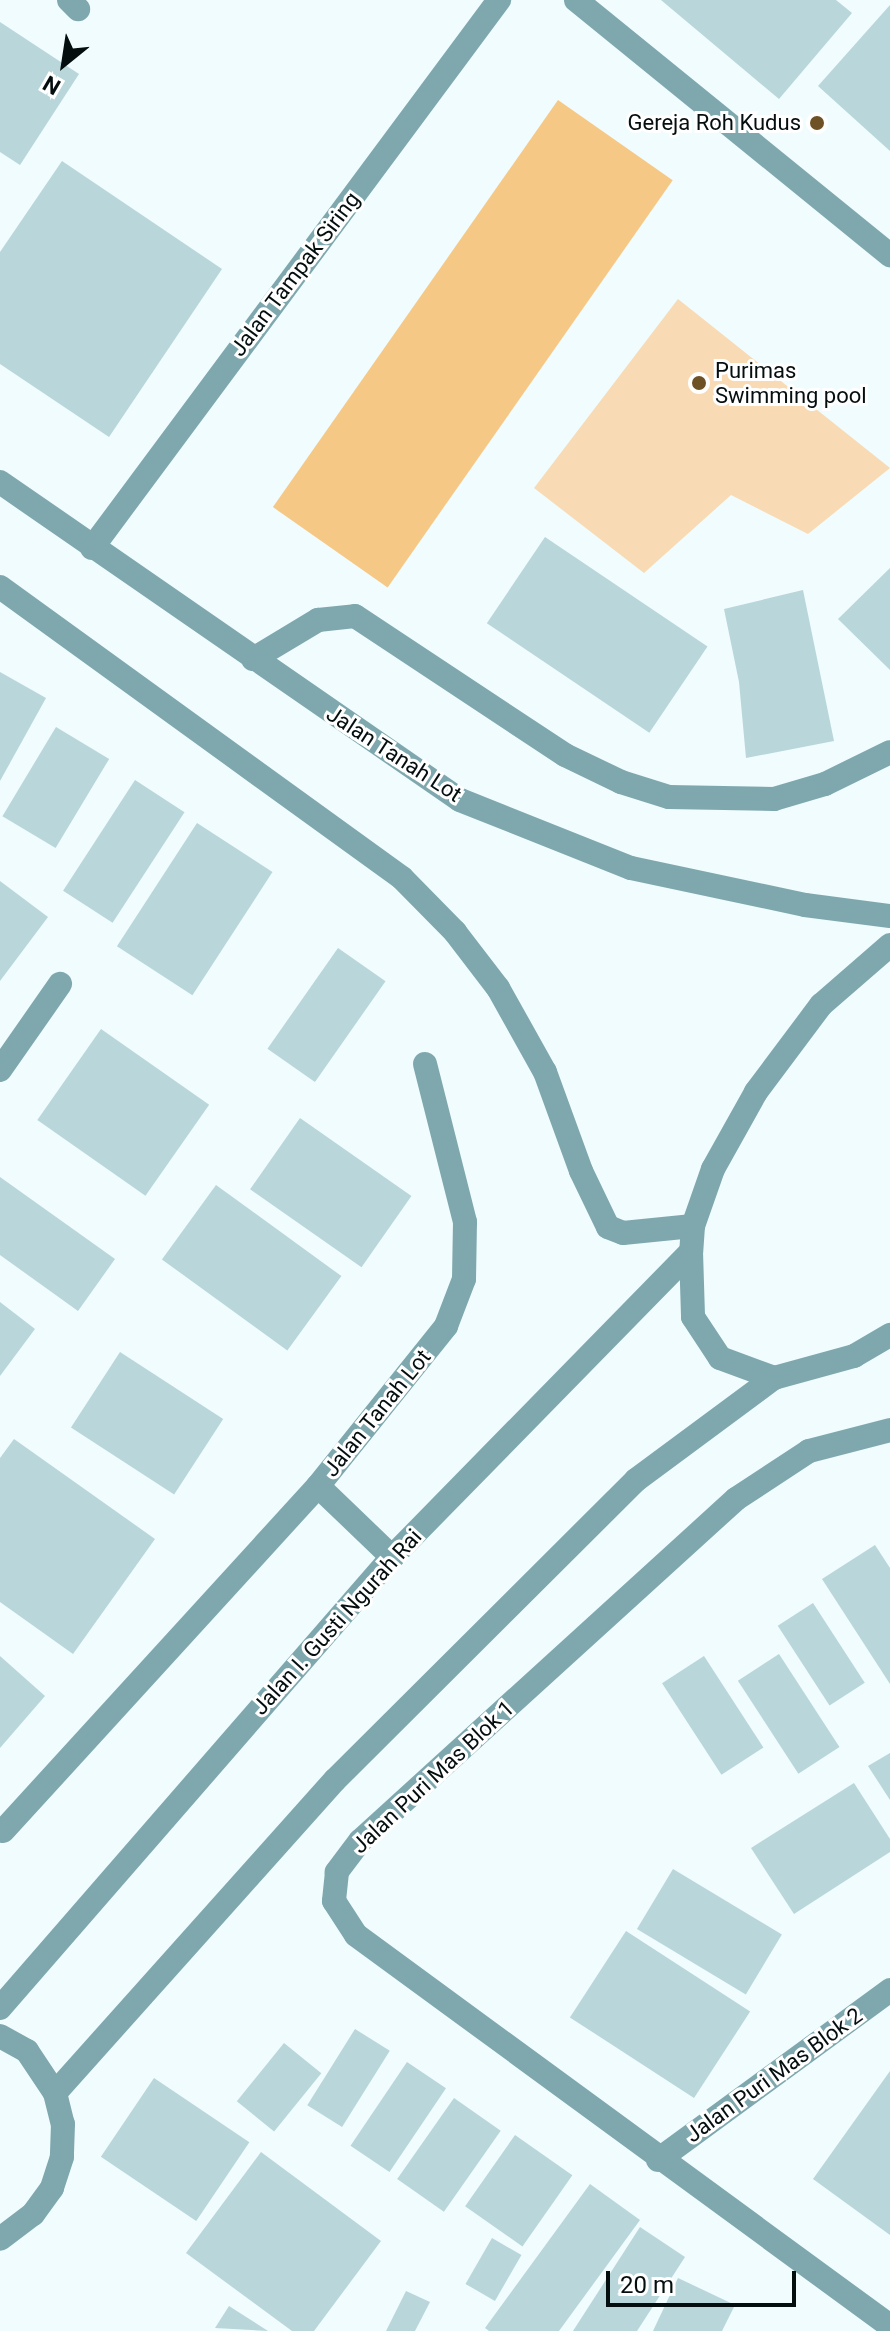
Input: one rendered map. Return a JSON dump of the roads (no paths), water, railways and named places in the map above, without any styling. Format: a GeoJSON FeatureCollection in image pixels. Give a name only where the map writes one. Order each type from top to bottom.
{"type":"FeatureCollection","features":[{"type":"Feature","properties":{"kind":"street","name":"Jalan Tampak Siring"},"geometry":{"type":"LineString","coordinates":[[92,548],[499,0]]}},
{"type":"Feature","properties":{"kind":"street"},"geometry":{"type":"LineString","coordinates":[[576,0],[890,255]]}},
{"type":"Feature","properties":{"kind":"street","name":"Jalan Tanah Lot"},"geometry":{"type":"LineString","coordinates":[[0,482],[460,800],[631,868],[805,905],[890,916]]}},
{"type":"Feature","properties":{"kind":"street"},"geometry":{"type":"LineString","coordinates":[[0,587],[402,878],[455,932],[498,988],[545,1072],[581,1171],[608,1227],[623,1233],[693,1226]]}},
{"type":"Feature","properties":{"kind":"street"},"geometry":{"type":"LineString","coordinates":[[253,659],[318,620],[355,616],[565,755],[621,782],[669,797],[774,799],[825,784],[890,752]]}},
{"type":"Feature","properties":{"kind":"street"},"geometry":{"type":"LineString","coordinates":[[774,1378],[720,1358],[693,1317],[693,1226],[713,1169],[756,1092],[821,1005],[890,945]]}},
{"type":"Feature","properties":{"kind":"street"},"geometry":{"type":"LineString","coordinates":[[0,1070],[60,984]]}},
{"type":"Feature","properties":{"kind":"street","name":"Jalan Tanah Lot"},"geometry":{"type":"LineString","coordinates":[[3,1831],[318,1486],[446,1326],[464,1279],[465,1222],[425,1064]]}},
{"type":"Feature","properties":{"kind":"street","name":"Jalan I. Gusti Ngurah Rai"},"geometry":{"type":"LineString","coordinates":[[0,2008],[392,1557],[691,1252]]}},
{"type":"Feature","properties":{"kind":"street"},"geometry":{"type":"LineString","coordinates":[[55,2093],[335,1780],[636,1480],[774,1378],[854,1356],[890,1335]]}},
{"type":"Feature","properties":{"kind":"street","name":"Jalan Puri Mas Blok 1"},"geometry":{"type":"LineString","coordinates":[[890,1430],[809,1451],[736,1499],[360,1841],[337,1872],[334,1901],[356,1935],[658,2160],[890,2326]]}},
{"type":"Feature","properties":{"kind":"street","name":"Jalan Tanah Lot"},"geometry":{"type":"LineString","coordinates":[[318,1486],[392,1557]]}},
{"type":"Feature","properties":{"kind":"street","name":"Jalan Puri Mas Blok 2"},"geometry":{"type":"LineString","coordinates":[[658,2160],[890,1990]]}},
{"type":"Feature","properties":{"kind":"street"},"geometry":{"type":"LineString","coordinates":[[0,2036],[27,2051],[55,2093],[63,2124],[62,2157],[52,2188],[33,2214],[0,2239]]}},
{"type":"Feature","properties":{"kind":"place","name":"Gereja Roh Kudus"},"geometry":{"type":"Point","coordinates":[817,123]}},
{"type":"Feature","properties":{"kind":"place","name":"Purimas Swimming pool"},"geometry":{"type":"Point","coordinates":[699,383]}}]}
